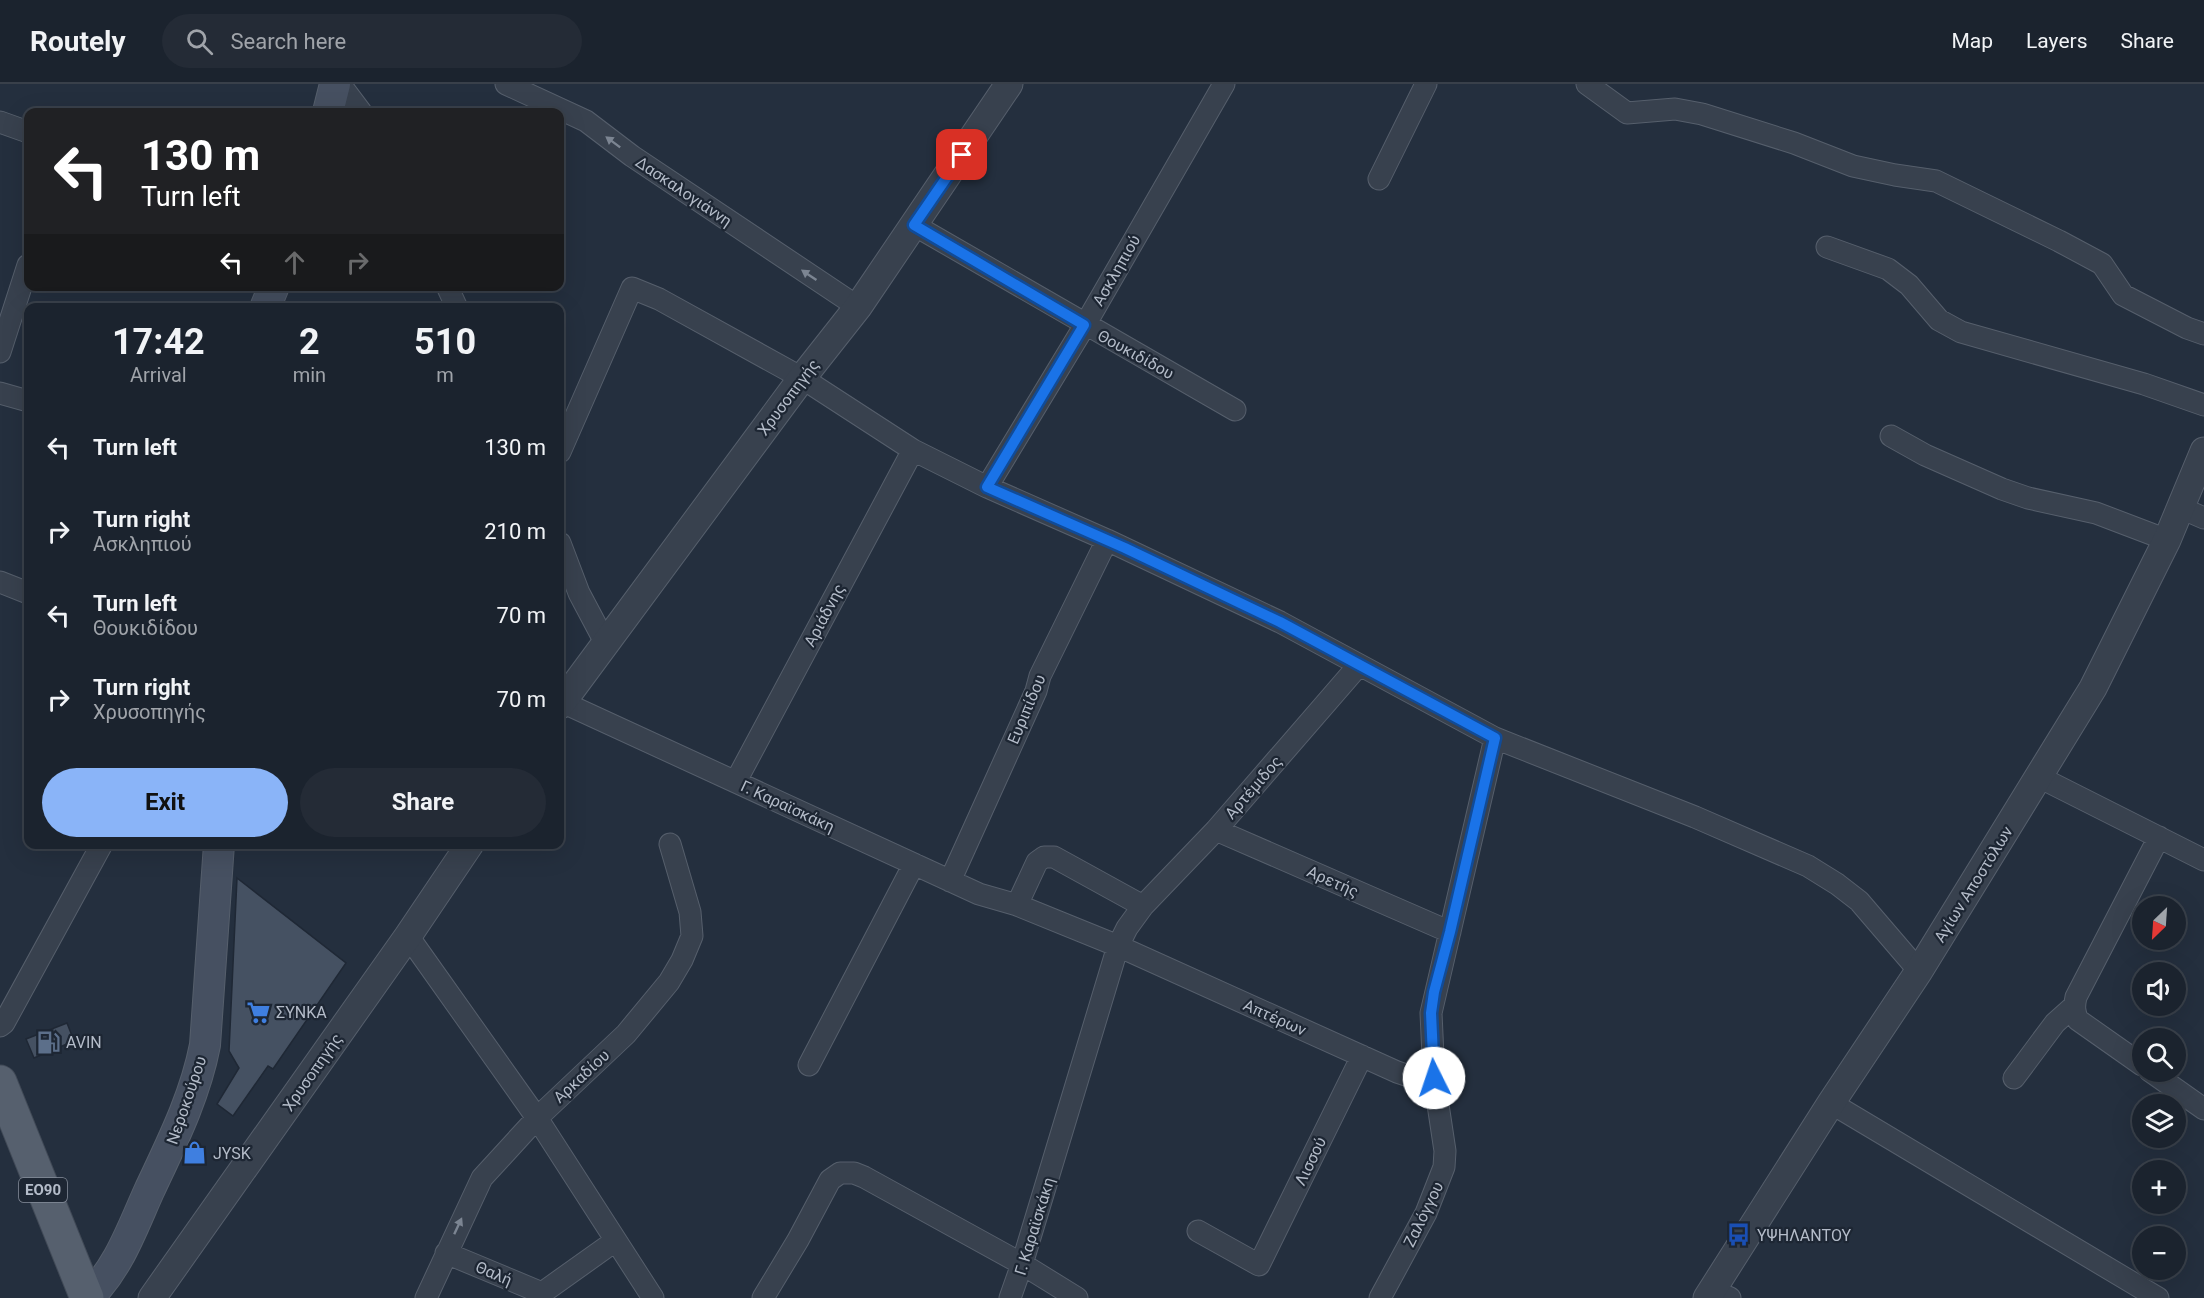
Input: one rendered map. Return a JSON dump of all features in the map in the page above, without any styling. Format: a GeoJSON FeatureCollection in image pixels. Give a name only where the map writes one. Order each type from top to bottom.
{"type":"FeatureCollection","features":[{"type":"Feature","properties":{"kind":"main road"},"geometry":{"type":"LineString","coordinates":[[329,108],[337,84]]}},
{"type":"Feature","properties":{"kind":"main road","name":"Νεροκούρου"},"geometry":{"type":"LineString","coordinates":[[87,1298],[114,1268],[180,1125],[200,1069],[205,1045],[219,849]]}},
{"type":"Feature","properties":{"kind":"main road","name":"ΕΟ90"},"geometry":{"type":"LineString","coordinates":[[0,1082],[87,1298]]}},
{"type":"Feature","properties":{"kind":"street"},"geometry":{"type":"LineString","coordinates":[[337,84],[357,108]]}},
{"type":"Feature","properties":{"kind":"street","name":"Δασκαλογιάννη"},"geometry":{"type":"LineString","coordinates":[[506,84],[558,108]]}},
{"type":"Feature","properties":{"kind":"street","name":"Χρυσοπηγής"},"geometry":{"type":"LineString","coordinates":[[564,700],[802,378],[858,307],[1009,84]]}},
{"type":"Feature","properties":{"kind":"street","name":"Ασκληπιού"},"geometry":{"type":"LineString","coordinates":[[987,487],[1224,84]]}},
{"type":"Feature","properties":{"kind":"street"},"geometry":{"type":"LineString","coordinates":[[1379,179],[1426,84]]}},
{"type":"Feature","properties":{"kind":"street"},"geometry":{"type":"LineString","coordinates":[[1587,84],[1627,113],[1675,109],[1702,114],[1853,166],[1895,176],[1936,182],[1952,188],[2102,264],[2123,295],[2187,328],[2204,334]]}},
{"type":"Feature","properties":{"kind":"street","name":"Δασκαλογιάννη"},"geometry":{"type":"LineString","coordinates":[[564,111],[586,121],[632,156],[858,307]]}},
{"type":"Feature","properties":{"kind":"street"},"geometry":{"type":"LineString","coordinates":[[0,122],[24,131]]}},
{"type":"Feature","properties":{"kind":"street","name":"Θουκιδίδου"},"geometry":{"type":"LineString","coordinates":[[914,225],[1235,410]]}},
{"type":"Feature","properties":{"kind":"street"},"geometry":{"type":"LineString","coordinates":[[1827,247],[1888,269],[1909,285],[1939,320],[1961,332],[2144,384],[2204,405]]}},
{"type":"Feature","properties":{"kind":"street"},"geometry":{"type":"LineString","coordinates":[[0,352],[24,277]]}},
{"type":"Feature","properties":{"kind":"street"},"geometry":{"type":"LineString","coordinates":[[564,442],[632,288],[658,299],[802,378],[913,450],[987,487],[1107,540],[1280,622],[1495,738],[1695,817],[1808,866],[1859,901],[1919,971]]}},
{"type":"Feature","properties":{"kind":"street"},"geometry":{"type":"LineString","coordinates":[[0,393],[24,400]]}},
{"type":"Feature","properties":{"kind":"street"},"geometry":{"type":"LineString","coordinates":[[1891,436],[1926,455],[2002,489],[2028,498],[2097,513],[2167,540]]}},
{"type":"Feature","properties":{"kind":"street","name":"Αριάδνης"},"geometry":{"type":"LineString","coordinates":[[736,781],[913,450]]}},
{"type":"Feature","properties":{"kind":"street","name":"Αγίων Αποστόλων"},"geometry":{"type":"LineString","coordinates":[[1717,1295],[1832,1103],[1919,971],[2093,688],[2167,540],[2193,513],[2204,451]]}},
{"type":"Feature","properties":{"kind":"street","name":"Ευριπίδου"},"geometry":{"type":"LineString","coordinates":[[950,881],[1036,691],[1040,676],[1107,540]]}},
{"type":"Feature","properties":{"kind":"street"},"geometry":{"type":"LineString","coordinates":[[564,554],[579,593],[606,644]]}},
{"type":"Feature","properties":{"kind":"street"},"geometry":{"type":"LineString","coordinates":[[0,582],[24,591]]}},
{"type":"Feature","properties":{"kind":"street","name":"Αρτέμιδος"},"geometry":{"type":"LineString","coordinates":[[1143,906],[1216,830],[1359,665]]}},
{"type":"Feature","properties":{"kind":"street","name":"Γ. Καραϊσκάκη"},"geometry":{"type":"LineString","coordinates":[[564,705],[736,781],[979,894],[1017,905],[1118,946]]}},
{"type":"Feature","properties":{"kind":"street","name":"Ζαλόγγου"},"geometry":{"type":"LineString","coordinates":[[1380,1298],[1426,1213],[1444,1167],[1434,1078],[1431,1013],[1434,992],[1495,738]]}},
{"type":"Feature","properties":{"kind":"street"},"geometry":{"type":"LineString","coordinates":[[2039,777],[2159,837],[2202,852]]}},
{"type":"Feature","properties":{"kind":"street","name":"Αρετής"},"geometry":{"type":"LineString","coordinates":[[1216,830],[1450,932]]}},
{"type":"Feature","properties":{"kind":"street"},"geometry":{"type":"LineString","coordinates":[[2132,1058],[2078,1020],[2074,1006],[2076,997],[2159,837]]}},
{"type":"Feature","properties":{"kind":"street","name":"Αρκαδίου"},"geometry":{"type":"LineString","coordinates":[[426,1298],[482,1178],[537,1118],[626,1034],[669,982],[682,960],[692,936],[690,912],[670,844]]}},
{"type":"Feature","properties":{"kind":"street"},"geometry":{"type":"LineString","coordinates":[[0,1026],[4,1023],[99,849]]}},
{"type":"Feature","properties":{"kind":"street","name":"Χρυσοπηγής"},"geometry":{"type":"LineString","coordinates":[[152,1298],[408,936],[467,849]]}},
{"type":"Feature","properties":{"kind":"street"},"geometry":{"type":"LineString","coordinates":[[1017,905],[1037,862],[1047,856],[1084,873],[1143,906]]}},
{"type":"Feature","properties":{"kind":"street"},"geometry":{"type":"LineString","coordinates":[[809,1065],[914,864]]}},
{"type":"Feature","properties":{"kind":"street","name":"Γ. Καραϊσκάκη"},"geometry":{"type":"LineString","coordinates":[[1010,1298],[1118,946],[1127,928],[1143,906]]}},
{"type":"Feature","properties":{"kind":"street"},"geometry":{"type":"LineString","coordinates":[[408,936],[537,1118],[652,1298]]}},
{"type":"Feature","properties":{"kind":"street","name":"Απτέρων"},"geometry":{"type":"LineString","coordinates":[[1118,946],[1397,1072],[1415,1078],[1434,1078]]}},
{"type":"Feature","properties":{"kind":"street"},"geometry":{"type":"LineString","coordinates":[[2014,1078],[2055,1023],[2074,1006]]}},
{"type":"Feature","properties":{"kind":"street","name":"Λισσού"},"geometry":{"type":"LineString","coordinates":[[1198,1231],[1259,1265],[1362,1056]]}},
{"type":"Feature","properties":{"kind":"street"},"geometry":{"type":"LineString","coordinates":[[2166,1082],[2204,1109]]}},
{"type":"Feature","properties":{"kind":"street"},"geometry":{"type":"LineString","coordinates":[[1832,1103],[2158,1298]]}},
{"type":"Feature","properties":{"kind":"street"},"geometry":{"type":"LineString","coordinates":[[763,1298],[830,1180],[840,1173],[854,1173],[864,1177],[1022,1264],[1077,1298]]}},
{"type":"Feature","properties":{"kind":"street","name":"Θαλή"},"geometry":{"type":"LineString","coordinates":[[446,1253],[542,1293],[615,1241]]}},
{"type":"Feature","properties":{"kind":"building"},"geometry":{"type":"Polygon","coordinates":[[[237,878],[346,963],[273,1069],[268,1066],[233,1116],[217,1104],[239,1068],[229,1051],[237,878]]]}},
{"type":"Feature","properties":{"kind":"building"},"geometry":{"type":"Polygon","coordinates":[[[67,1023],[74,1041],[34,1058],[26,1039],[67,1023]]]}},
{"type":"Feature","properties":{"kind":"place","name":"ΣΥΝΚΑ"},"geometry":{"type":"Point","coordinates":[258,1012]}},
{"type":"Feature","properties":{"kind":"place","name":"AVIN"},"geometry":{"type":"Point","coordinates":[48,1042]}},
{"type":"Feature","properties":{"kind":"place","name":"JYSK"},"geometry":{"type":"Point","coordinates":[195,1153]}},
{"type":"Feature","properties":{"kind":"place","name":"ΥΨΗΛΑΝΤΟΥ"},"geometry":{"type":"Point","coordinates":[1739,1235]}},
{"type":"Feature","properties":{"kind":"route"},"geometry":{"type":"LineString","coordinates":[[962,155],[914,225],[1084,325],[987,487],[1125,548],[1280,622],[1495,738],[1434,992],[1431,1032],[1434,1078]]}}]}
